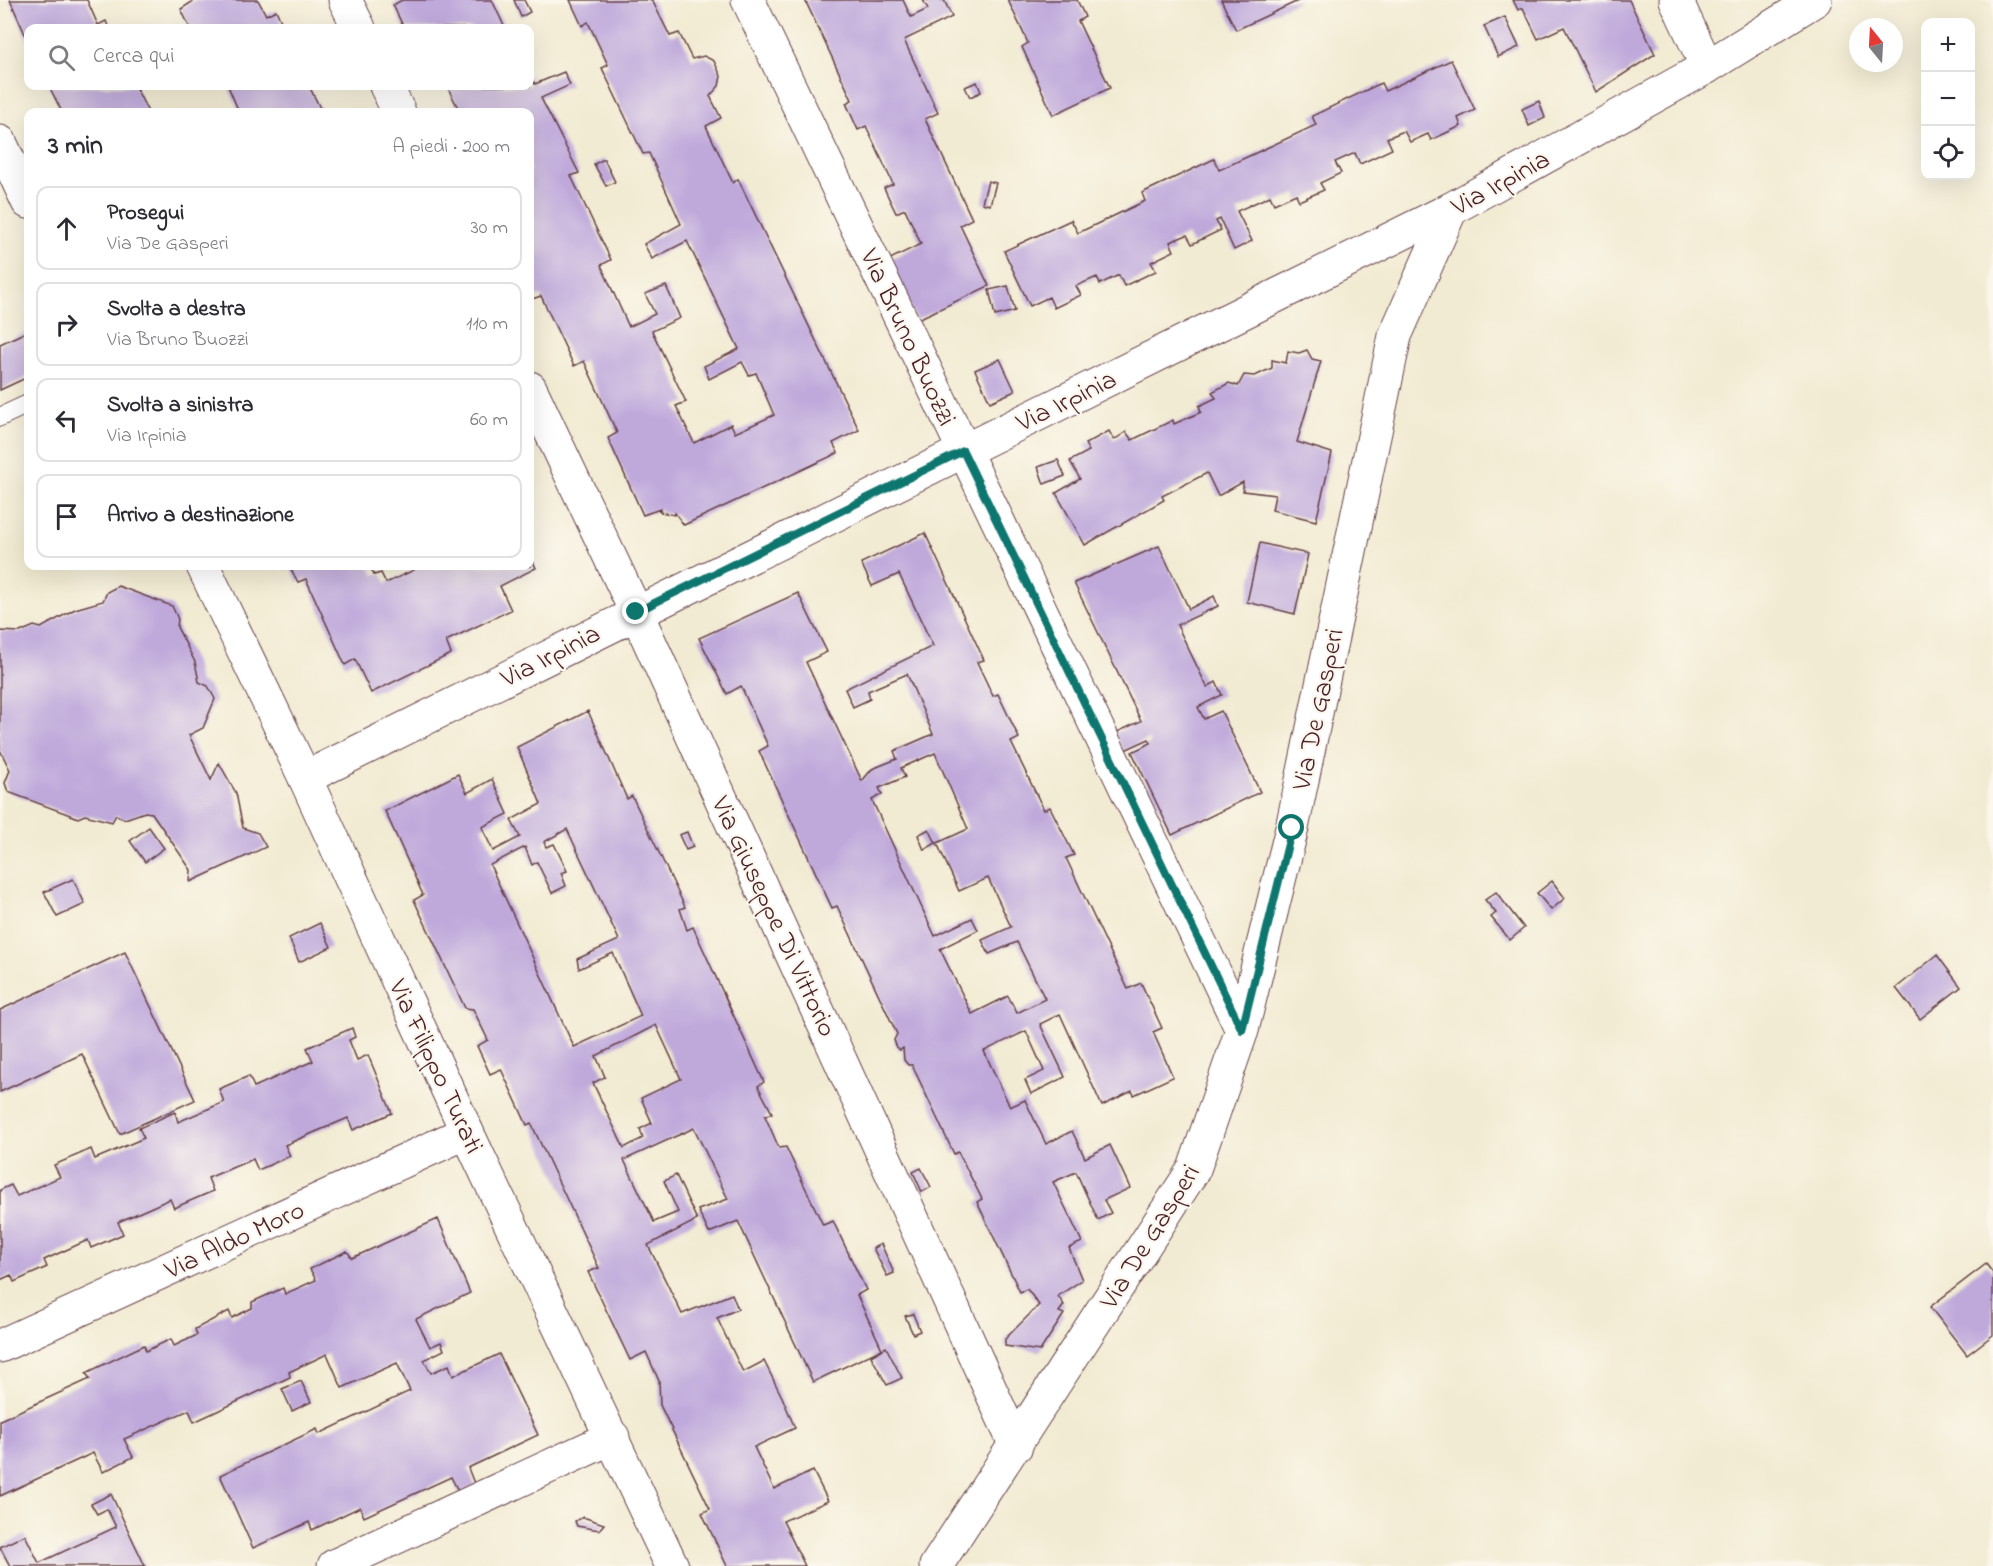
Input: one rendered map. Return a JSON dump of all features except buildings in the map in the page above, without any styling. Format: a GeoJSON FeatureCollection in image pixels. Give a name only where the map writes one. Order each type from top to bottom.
{"type":"FeatureCollection","features":[{"type":"Feature","properties":{"kind":"street"},"geometry":{"type":"LineString","coordinates":[[345,0],[357,24]]}},
{"type":"Feature","properties":{"kind":"street","name":"Via Bruno Buozzi"},"geometry":{"type":"LineString","coordinates":[[748,0],[1242,1030]]}},
{"type":"Feature","properties":{"kind":"street"},"geometry":{"type":"LineString","coordinates":[[1676,0],[1707,66]]}},
{"type":"Feature","properties":{"kind":"street","name":"Via Irpinia"},"geometry":{"type":"LineString","coordinates":[[305,778],[1451,209],[1707,66],[1815,0]]}},
{"type":"Feature","properties":{"kind":"street"},"geometry":{"type":"LineString","coordinates":[[388,90],[397,108]]}},
{"type":"Feature","properties":{"kind":"street"},"geometry":{"type":"LineString","coordinates":[[0,142],[24,193]]}},
{"type":"Feature","properties":{"kind":"street","name":"Via De Gasperi"},"geometry":{"type":"LineString","coordinates":[[936,1566],[1194,1169],[1242,1030],[1292,828],[1395,336],[1451,209]]}},
{"type":"Feature","properties":{"kind":"street","name":"Via Giuseppe Di Vittorio"},"geometry":{"type":"LineString","coordinates":[[534,396],[636,612],[1016,1446]]}},
{"type":"Feature","properties":{"kind":"street","name":"Via Filippo Turati"},"geometry":{"type":"LineString","coordinates":[[205,570],[305,778],[467,1132],[672,1566]]}},
{"type":"Feature","properties":{"kind":"street","name":"Via Aldo Moro"},"geometry":{"type":"LineString","coordinates":[[0,1346],[467,1132]]}},
{"type":"Feature","properties":{"kind":"street"},"geometry":{"type":"LineString","coordinates":[[334,1566],[613,1437]]}},
{"type":"Feature","properties":{"kind":"lane"},"geometry":{"type":"LineString","coordinates":[[0,417],[24,406]]}},
{"type":"Feature","properties":{"kind":"route"},"geometry":{"type":"LineString","coordinates":[[636,612],[963,451],[1242,1030],[1292,828]]}}]}
